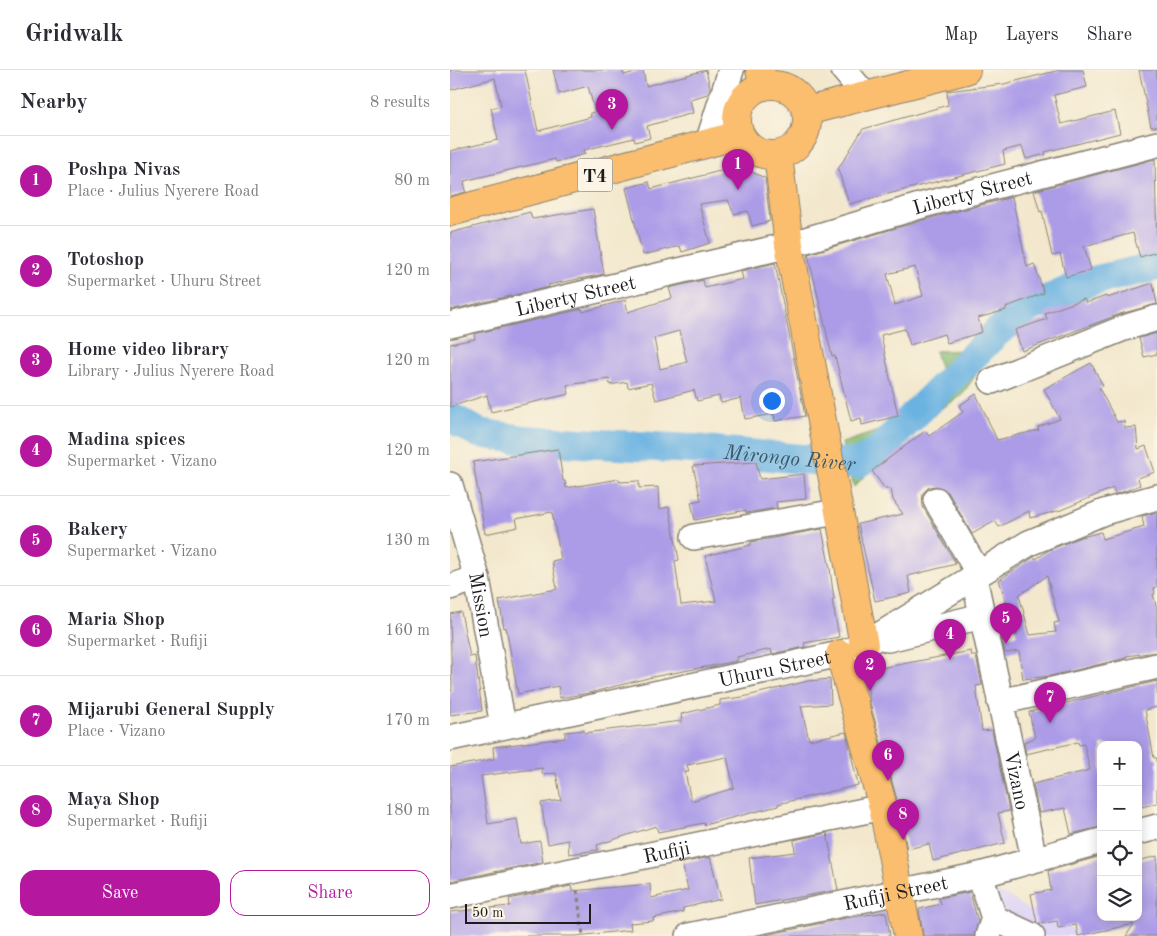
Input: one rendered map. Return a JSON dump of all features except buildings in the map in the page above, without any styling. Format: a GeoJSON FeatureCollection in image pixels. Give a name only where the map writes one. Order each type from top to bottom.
{"type":"FeatureCollection","features":[{"type":"Feature","properties":{"kind":"main road"},"geometry":{"type":"LineString","coordinates":[[807,111],[966,70]]}},
{"type":"Feature","properties":{"kind":"main road"},"geometry":{"type":"LineString","coordinates":[[762,78],[795,93],[807,111],[807,125],[802,138],[793,149],[778,155],[766,155],[755,152],[739,135],[735,125],[735,114],[743,99],[762,78]]}},
{"type":"Feature","properties":{"kind":"main road","name":"T4"},"geometry":{"type":"LineString","coordinates":[[450,212],[739,135]]}},
{"type":"Feature","properties":{"kind":"main road"},"geometry":{"type":"LineString","coordinates":[[778,155],[789,245],[835,501],[852,650],[898,893],[908,936]]}},
{"type":"Feature","properties":{"kind":"street"},"geometry":{"type":"LineString","coordinates":[[708,143],[731,70]]}},
{"type":"Feature","properties":{"kind":"street"},"geometry":{"type":"LineString","coordinates":[[844,70],[865,95]]}},
{"type":"Feature","properties":{"kind":"street","name":"Liberty Street"},"geometry":{"type":"LineString","coordinates":[[450,325],[789,245],[923,205],[1157,144]]}},
{"type":"Feature","properties":{"kind":"street"},"geometry":{"type":"LineString","coordinates":[[992,381],[1124,328],[1157,318]]}},
{"type":"Feature","properties":{"kind":"street","name":"Mission"},"geometry":{"type":"LineString","coordinates":[[450,485],[477,578],[503,726]]}},
{"type":"Feature","properties":{"kind":"street","name":"Uhuru Street"},"geometry":{"type":"LineString","coordinates":[[450,738],[852,650],[1029,543],[1104,512],[1157,497]]}},
{"type":"Feature","properties":{"kind":"street","name":"Vizano"},"geometry":{"type":"LineString","coordinates":[[936,500],[976,575],[982,616],[1034,859]]}},
{"type":"Feature","properties":{"kind":"street"},"geometry":{"type":"LineString","coordinates":[[694,537],[835,501]]}},
{"type":"Feature","properties":{"kind":"street"},"geometry":{"type":"LineString","coordinates":[[450,587],[477,578]]}},
{"type":"Feature","properties":{"kind":"street"},"geometry":{"type":"LineString","coordinates":[[852,650],[982,616]]}},
{"type":"Feature","properties":{"kind":"street"},"geometry":{"type":"LineString","coordinates":[[1000,702],[1157,666]]}},
{"type":"Feature","properties":{"kind":"street","name":"Rufiji"},"geometry":{"type":"LineString","coordinates":[[450,896],[883,808]]}},
{"type":"Feature","properties":{"kind":"street"},"geometry":{"type":"LineString","coordinates":[[1142,831],[1157,827]]}},
{"type":"Feature","properties":{"kind":"street","name":"Rufiji Street"},"geometry":{"type":"LineString","coordinates":[[689,936],[980,875],[1097,843]]}},
{"type":"Feature","properties":{"kind":"street"},"geometry":{"type":"LineString","coordinates":[[980,875],[991,927],[1032,936]]}},
{"type":"Feature","properties":{"kind":"path"},"geometry":{"type":"LineString","coordinates":[[574,871],[583,936]]}},
{"type":"Feature","properties":{"kind":"shaded area"},"geometry":{"type":"Polygon","coordinates":[[[972,883],[1008,896],[1026,908],[1087,936],[1000,936],[982,927],[972,883]]]}},
{"type":"Feature","properties":{"kind":"green space"},"geometry":{"type":"Polygon","coordinates":[[[989,321],[1005,321],[1005,342],[995,347],[961,396],[925,419],[881,459],[854,487],[842,443],[893,426],[913,400],[942,374],[935,351],[969,350],[990,331],[989,321]]]}},
{"type":"Feature","properties":{"kind":"waterway","name":"Mirongo River"},"geometry":{"type":"LineString","coordinates":[[450,417],[479,433],[524,440],[694,449],[856,464],[877,452],[996,333],[1029,308],[1088,282],[1157,266]]}},
{"type":"Feature","properties":{"kind":"place","name":"Home video library"},"geometry":{"type":"Point","coordinates":[612,130]}},
{"type":"Feature","properties":{"kind":"place","name":"Poshpa Nivas"},"geometry":{"type":"Point","coordinates":[738,190]}},
{"type":"Feature","properties":{"kind":"place","name":"Bakery"},"geometry":{"type":"Point","coordinates":[1006,644]}},
{"type":"Feature","properties":{"kind":"place","name":"Madina spices"},"geometry":{"type":"Point","coordinates":[950,660]}},
{"type":"Feature","properties":{"kind":"place","name":"Totoshop"},"geometry":{"type":"Point","coordinates":[870,691]}},
{"type":"Feature","properties":{"kind":"place","name":"Mijarubi General Supply"},"geometry":{"type":"Point","coordinates":[1050,723]}},
{"type":"Feature","properties":{"kind":"place","name":"Maria Shop"},"geometry":{"type":"Point","coordinates":[888,781]}},
{"type":"Feature","properties":{"kind":"place","name":"Maya Shop"},"geometry":{"type":"Point","coordinates":[903,840]}}]}
